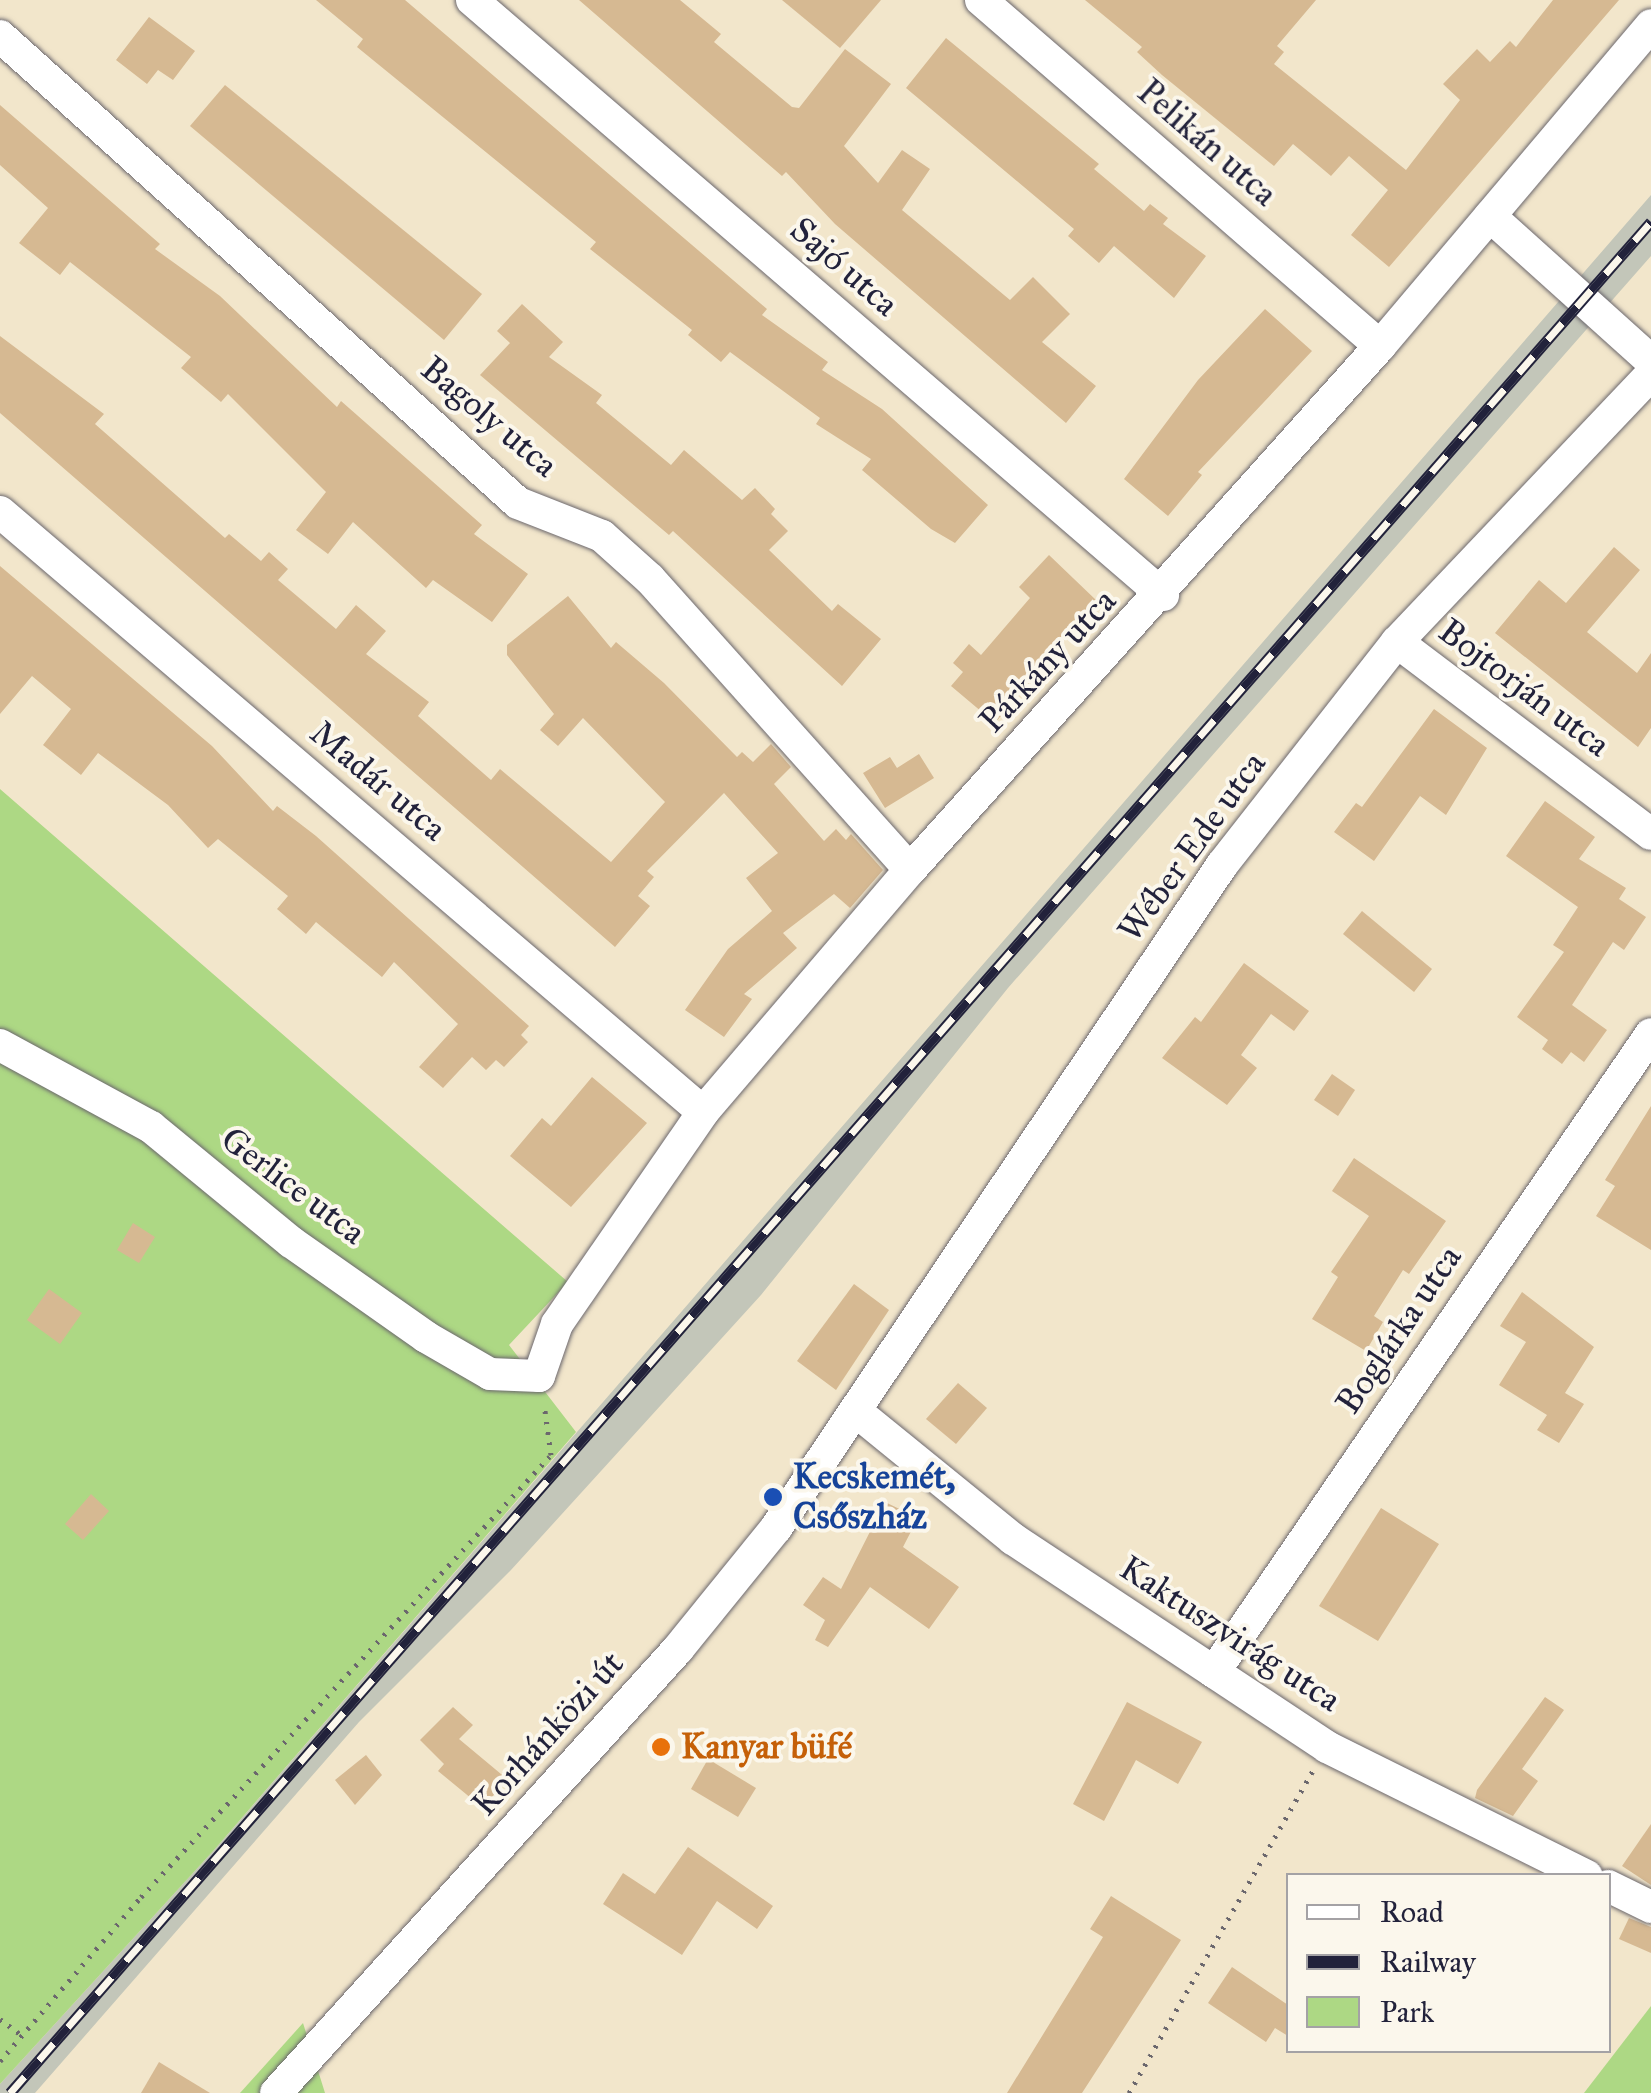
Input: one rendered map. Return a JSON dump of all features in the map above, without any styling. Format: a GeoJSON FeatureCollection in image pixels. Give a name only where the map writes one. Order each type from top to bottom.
{"type":"FeatureCollection","features":[{"type":"Feature","properties":{"kind":"street","name":"Sajó utca"},"geometry":{"type":"LineString","coordinates":[[472,0],[1163,595]]}},
{"type":"Feature","properties":{"kind":"street","name":"Pelikán utca"},"geometry":{"type":"LineString","coordinates":[[981,0],[1380,346]]}},
{"type":"Feature","properties":{"kind":"street","name":"Párkány utca"},"geometry":{"type":"LineString","coordinates":[[540,1376],[557,1324],[703,1112],[910,870],[1163,595],[1380,346],[1651,24]]}},
{"type":"Feature","properties":{"kind":"street","name":"Bagoly utca"},"geometry":{"type":"LineString","coordinates":[[0,36],[518,503],[602,536],[650,579],[910,870]]}},
{"type":"Feature","properties":{"kind":"street"},"geometry":{"type":"LineString","coordinates":[[1490,216],[1651,360]]}},
{"type":"Feature","properties":{"kind":"street","name":"Wéber Ede utca"},"geometry":{"type":"LineString","coordinates":[[858,1412],[1222,865],[1397,642],[1651,374]]}},
{"type":"Feature","properties":{"kind":"street","name":"Madár utca"},"geometry":{"type":"LineString","coordinates":[[0,512],[703,1112]]}},
{"type":"Feature","properties":{"kind":"street","name":"Bojtorján utca"},"geometry":{"type":"LineString","coordinates":[[1397,642],[1651,834]]}},
{"type":"Feature","properties":{"kind":"street","name":"Boglárka utca"},"geometry":{"type":"LineString","coordinates":[[1214,1672],[1651,1034]]}},
{"type":"Feature","properties":{"kind":"street","name":"Gerlice utca"},"geometry":{"type":"LineString","coordinates":[[0,1045],[151,1127],[291,1242],[426,1337],[490,1374],[540,1376]]}},
{"type":"Feature","properties":{"kind":"street","name":"Kaktuszvirág utca"},"geometry":{"type":"LineString","coordinates":[[858,1412],[1013,1539],[1328,1747],[1581,1873]]}},
{"type":"Feature","properties":{"kind":"street","name":"Korhánközi út"},"geometry":{"type":"LineString","coordinates":[[276,2093],[678,1650],[858,1412]]}},
{"type":"Feature","properties":{"kind":"street"},"geometry":{"type":"LineString","coordinates":[[1611,1887],[1651,1907]]}},
{"type":"Feature","properties":{"kind":"path"},"geometry":{"type":"LineString","coordinates":[[0,2061],[140,1897],[551,1455],[540,1376]]}},
{"type":"Feature","properties":{"kind":"path"},"geometry":{"type":"LineString","coordinates":[[1129,2093],[1328,1747]]}},
{"type":"Feature","properties":{"kind":"path"},"geometry":{"type":"LineString","coordinates":[[0,2019],[24,2037]]}},
{"type":"Feature","properties":{"kind":"shaded area"},"geometry":{"type":"Polygon","coordinates":[[[1651,195],[1651,256],[1008,988],[761,1295],[511,1570],[359,1722],[35,2093],[0,2093],[0,2084],[214,1850],[1651,195]]]}},
{"type":"Feature","properties":{"kind":"green space"},"geometry":{"type":"Polygon","coordinates":[[[0,789],[568,1282],[509,1345],[576,1432],[214,1850],[0,2084],[0,789]]]}},
{"type":"Feature","properties":{"kind":"green space"},"geometry":{"type":"Polygon","coordinates":[[[1651,2006],[1651,2093],[1584,2093],[1651,2006]]]}},
{"type":"Feature","properties":{"kind":"green space"},"geometry":{"type":"Polygon","coordinates":[[[303,2023],[325,2093],[240,2093],[303,2023]]]}},
{"type":"Feature","properties":{"kind":"building"},"geometry":{"type":"Polygon","coordinates":[[[316,0],[405,0],[767,309],[762,315],[828,362],[822,370],[882,409],[988,505],[955,543],[931,529],[862,470],[871,459],[816,424],[820,418],[730,352],[721,362],[688,335],[692,330],[590,249],[596,242],[357,47],[363,39],[316,0]]]}},
{"type":"Feature","properties":{"kind":"building"},"geometry":{"type":"Polygon","coordinates":[[[579,0],[680,0],[721,34],[714,42],[792,107],[799,108],[845,49],[891,84],[844,146],[878,183],[902,150],[930,169],[902,210],[1010,300],[1033,277],[1070,314],[1042,342],[1096,386],[1066,423],[835,224],[786,172],[782,176],[579,0]]]}},
{"type":"Feature","properties":{"kind":"building"},"geometry":{"type":"Polygon","coordinates":[[[782,0],[881,0],[840,48],[782,0]]]}},
{"type":"Feature","properties":{"kind":"building"},"geometry":{"type":"Polygon","coordinates":[[[1085,0],[1316,0],[1277,46],[1284,52],[1274,64],[1406,170],[1460,100],[1443,84],[1477,49],[1490,62],[1510,41],[1516,47],[1553,0],[1619,0],[1389,267],[1351,235],[1388,190],[1349,156],[1331,176],[1293,144],[1274,166],[1162,75],[1137,52],[1142,47],[1085,0]]]}},
{"type":"Feature","properties":{"kind":"building"},"geometry":{"type":"Polygon","coordinates":[[[149,17],[195,51],[173,80],[158,70],[147,84],[116,60],[149,17]]]}},
{"type":"Feature","properties":{"kind":"building"},"geometry":{"type":"Polygon","coordinates":[[[946,38],[1099,164],[1094,169],[1144,211],[1150,204],[1168,218],[1163,224],[1206,256],[1174,298],[1114,246],[1099,263],[1068,236],[1074,229],[906,88],[946,38]]]}},
{"type":"Feature","properties":{"kind":"building"},"geometry":{"type":"Polygon","coordinates":[[[225,85],[482,294],[444,340],[190,126],[225,85]]]}},
{"type":"Feature","properties":{"kind":"building"},"geometry":{"type":"Polygon","coordinates":[[[0,105],[160,244],[155,249],[220,296],[337,407],[341,401],[482,525],[474,534],[528,574],[492,622],[433,580],[426,588],[353,522],[328,554],[296,530],[326,492],[228,394],[221,402],[181,368],[191,357],[70,262],[60,275],[19,243],[48,208],[0,165],[0,105]]]}},
{"type":"Feature","properties":{"kind":"building"},"geometry":{"type":"Polygon","coordinates":[[[522,304],[563,342],[549,357],[602,395],[596,403],[671,465],[684,450],[742,500],[755,488],[775,509],[771,514],[788,531],[769,550],[832,611],[838,604],[881,639],[842,686],[673,531],[669,535],[480,375],[510,343],[497,331],[522,304]]]}},
{"type":"Feature","properties":{"kind":"building"},"geometry":{"type":"Polygon","coordinates":[[[1265,309],[1312,351],[1198,472],[1202,475],[1168,516],[1124,479],[1198,380],[1265,309]]]}},
{"type":"Feature","properties":{"kind":"building"},"geometry":{"type":"Polygon","coordinates":[[[0,336],[104,414],[95,424],[225,538],[229,534],[261,561],[269,552],[288,569],[278,580],[336,629],[356,605],[386,631],[366,654],[429,702],[418,716],[491,780],[500,769],[611,862],[665,802],[583,718],[558,746],[540,730],[554,714],[507,655],[507,645],[568,596],[611,648],[616,642],[664,683],[737,757],[742,752],[753,762],[771,744],[791,767],[774,784],[824,841],[836,829],[846,840],[851,834],[883,870],[850,908],[834,894],[783,933],[797,948],[744,994],[752,999],[724,1037],[685,1010],[728,949],[772,911],[746,878],[778,853],[724,793],[647,871],[654,877],[638,896],[650,906],[615,947],[0,413],[0,336]]]}},
{"type":"Feature","properties":{"kind":"building"},"geometry":{"type":"Polygon","coordinates":[[[1614,547],[1640,570],[1587,632],[1637,673],[1651,653],[1651,728],[1638,747],[1495,633],[1539,580],[1566,603],[1614,547]]]}},
{"type":"Feature","properties":{"kind":"building"},"geometry":{"type":"Polygon","coordinates":[[[1049,555],[1097,601],[995,723],[951,686],[963,672],[953,663],[969,644],[981,655],[1030,598],[1019,587],[1049,555]]]}},
{"type":"Feature","properties":{"kind":"building"},"geometry":{"type":"Polygon","coordinates":[[[0,566],[212,746],[273,811],[277,806],[316,836],[529,1026],[521,1035],[528,1042],[504,1067],[496,1060],[486,1070],[472,1057],[443,1088],[419,1067],[458,1024],[394,962],[382,977],[316,922],[306,934],[277,909],[288,896],[218,839],[208,848],[168,805],[98,753],[81,775],[43,745],[71,709],[32,676],[0,714],[0,566]]]}},
{"type":"Feature","properties":{"kind":"building"},"geometry":{"type":"Polygon","coordinates":[[[1434,709],[1487,748],[1446,815],[1420,796],[1374,861],[1334,832],[1356,803],[1362,807],[1434,709]]]}},
{"type":"Feature","properties":{"kind":"building"},"geometry":{"type":"Polygon","coordinates":[[[919,754],[934,778],[885,808],[863,773],[890,757],[897,768],[919,754]]]}},
{"type":"Feature","properties":{"kind":"building"},"geometry":{"type":"Polygon","coordinates":[[[1545,801],[1595,837],[1579,859],[1626,888],[1619,899],[1646,917],[1624,950],[1613,942],[1572,1005],[1607,1030],[1584,1062],[1571,1052],[1562,1064],[1542,1049],[1548,1040],[1517,1017],[1564,952],[1553,945],[1578,907],[1506,856],[1545,801]]]}},
{"type":"Feature","properties":{"kind":"building"},"geometry":{"type":"Polygon","coordinates":[[[1362,911],[1432,969],[1414,992],[1343,934],[1362,911]]]}},
{"type":"Feature","properties":{"kind":"building"},"geometry":{"type":"Polygon","coordinates":[[[1244,963],[1309,1011],[1294,1031],[1271,1014],[1241,1055],[1257,1068],[1227,1105],[1162,1058],[1195,1017],[1201,1022],[1244,963]]]}},
{"type":"Feature","properties":{"kind":"building"},"geometry":{"type":"Polygon","coordinates":[[[1332,1074],[1355,1090],[1338,1116],[1314,1100],[1332,1074]]]}},
{"type":"Feature","properties":{"kind":"building"},"geometry":{"type":"Polygon","coordinates":[[[592,1077],[647,1123],[571,1207],[510,1156],[542,1118],[551,1126],[592,1077]]]}},
{"type":"Feature","properties":{"kind":"building"},"geometry":{"type":"Polygon","coordinates":[[[1651,1106],[1651,1250],[1596,1216],[1615,1186],[1605,1180],[1651,1106]]]}},
{"type":"Feature","properties":{"kind":"building"},"geometry":{"type":"Polygon","coordinates":[[[1354,1158],[1446,1221],[1409,1274],[1403,1270],[1374,1316],[1383,1322],[1366,1351],[1312,1319],[1338,1277],[1331,1272],[1369,1216],[1332,1191],[1354,1158]]]}},
{"type":"Feature","properties":{"kind":"building"},"geometry":{"type":"Polygon","coordinates":[[[133,1223],[155,1237],[139,1263],[117,1250],[133,1223]]]}},
{"type":"Feature","properties":{"kind":"building"},"geometry":{"type":"Polygon","coordinates":[[[854,1284],[889,1310],[836,1390],[797,1361],[854,1284]]]}},
{"type":"Feature","properties":{"kind":"building"},"geometry":{"type":"Polygon","coordinates":[[[49,1289],[82,1313],[60,1344],[27,1320],[49,1289]]]}},
{"type":"Feature","properties":{"kind":"building"},"geometry":{"type":"Polygon","coordinates":[[[1522,1292],[1594,1347],[1565,1393],[1584,1404],[1559,1443],[1537,1430],[1547,1415],[1499,1385],[1526,1342],[1500,1326],[1522,1292]]]}},
{"type":"Feature","properties":{"kind":"building"},"geometry":{"type":"Polygon","coordinates":[[[958,1383],[987,1408],[956,1444],[926,1419],[958,1383]]]}},
{"type":"Feature","properties":{"kind":"building"},"geometry":{"type":"Polygon","coordinates":[[[91,1494],[109,1511],[83,1540],[65,1524],[91,1494]]]}},
{"type":"Feature","properties":{"kind":"building"},"geometry":{"type":"Polygon","coordinates":[[[885,1502],[918,1518],[903,1547],[959,1587],[929,1629],[870,1587],[828,1647],[815,1640],[825,1620],[803,1605],[823,1577],[841,1589],[885,1502]]]}},
{"type":"Feature","properties":{"kind":"building"},"geometry":{"type":"Polygon","coordinates":[[[1381,1508],[1439,1544],[1378,1641],[1319,1606],[1381,1508]]]}},
{"type":"Feature","properties":{"kind":"building"},"geometry":{"type":"Polygon","coordinates":[[[1545,1697],[1564,1710],[1522,1769],[1538,1781],[1513,1816],[1475,1798],[1477,1790],[1545,1697]]]}},
{"type":"Feature","properties":{"kind":"building"},"geometry":{"type":"Polygon","coordinates":[[[1127,1702],[1202,1742],[1178,1784],[1136,1760],[1104,1821],[1073,1804],[1127,1702]]]}},
{"type":"Feature","properties":{"kind":"building"},"geometry":{"type":"Polygon","coordinates":[[[453,1707],[473,1725],[459,1739],[507,1779],[483,1808],[438,1771],[444,1764],[420,1740],[453,1707]]]}},
{"type":"Feature","properties":{"kind":"building"},"geometry":{"type":"Polygon","coordinates":[[[366,1755],[382,1775],[355,1805],[335,1780],[366,1755]]]}},
{"type":"Feature","properties":{"kind":"building"},"geometry":{"type":"Polygon","coordinates":[[[708,1759],[756,1788],[738,1817],[691,1789],[708,1759]]]}},
{"type":"Feature","properties":{"kind":"building"},"geometry":{"type":"Polygon","coordinates":[[[1651,1824],[1651,1885],[1622,1866],[1651,1824]]]}},
{"type":"Feature","properties":{"kind":"building"},"geometry":{"type":"Polygon","coordinates":[[[688,1847],[773,1906],[757,1929],[717,1901],[682,1955],[603,1904],[623,1873],[655,1894],[688,1847]]]}},
{"type":"Feature","properties":{"kind":"building"},"geometry":{"type":"Polygon","coordinates":[[[1111,1896],[1181,1940],[1082,2093],[1007,2093],[1103,1937],[1090,1929],[1111,1896]]]}},
{"type":"Feature","properties":{"kind":"building"},"geometry":{"type":"Polygon","coordinates":[[[1629,1918],[1651,1927],[1651,1953],[1619,1939],[1629,1918]]]}},
{"type":"Feature","properties":{"kind":"building"},"geometry":{"type":"Polygon","coordinates":[[[1232,1967],[1286,2004],[1286,2035],[1275,2028],[1266,2042],[1208,2003],[1232,1967]]]}},
{"type":"Feature","properties":{"kind":"building"},"geometry":{"type":"Polygon","coordinates":[[[159,2062],[210,2093],[141,2093],[159,2062]]]}},
{"type":"Feature","properties":{"kind":"railway"},"geometry":{"type":"LineString","coordinates":[[10,2093],[1651,222]]}},
{"type":"Feature","properties":{"kind":"place","name":"Kecskemét, Csőszház"},"geometry":{"type":"Point","coordinates":[773,1497]}},
{"type":"Feature","properties":{"kind":"place","name":"Kanyar büfé"},"geometry":{"type":"Point","coordinates":[661,1747]}}]}
